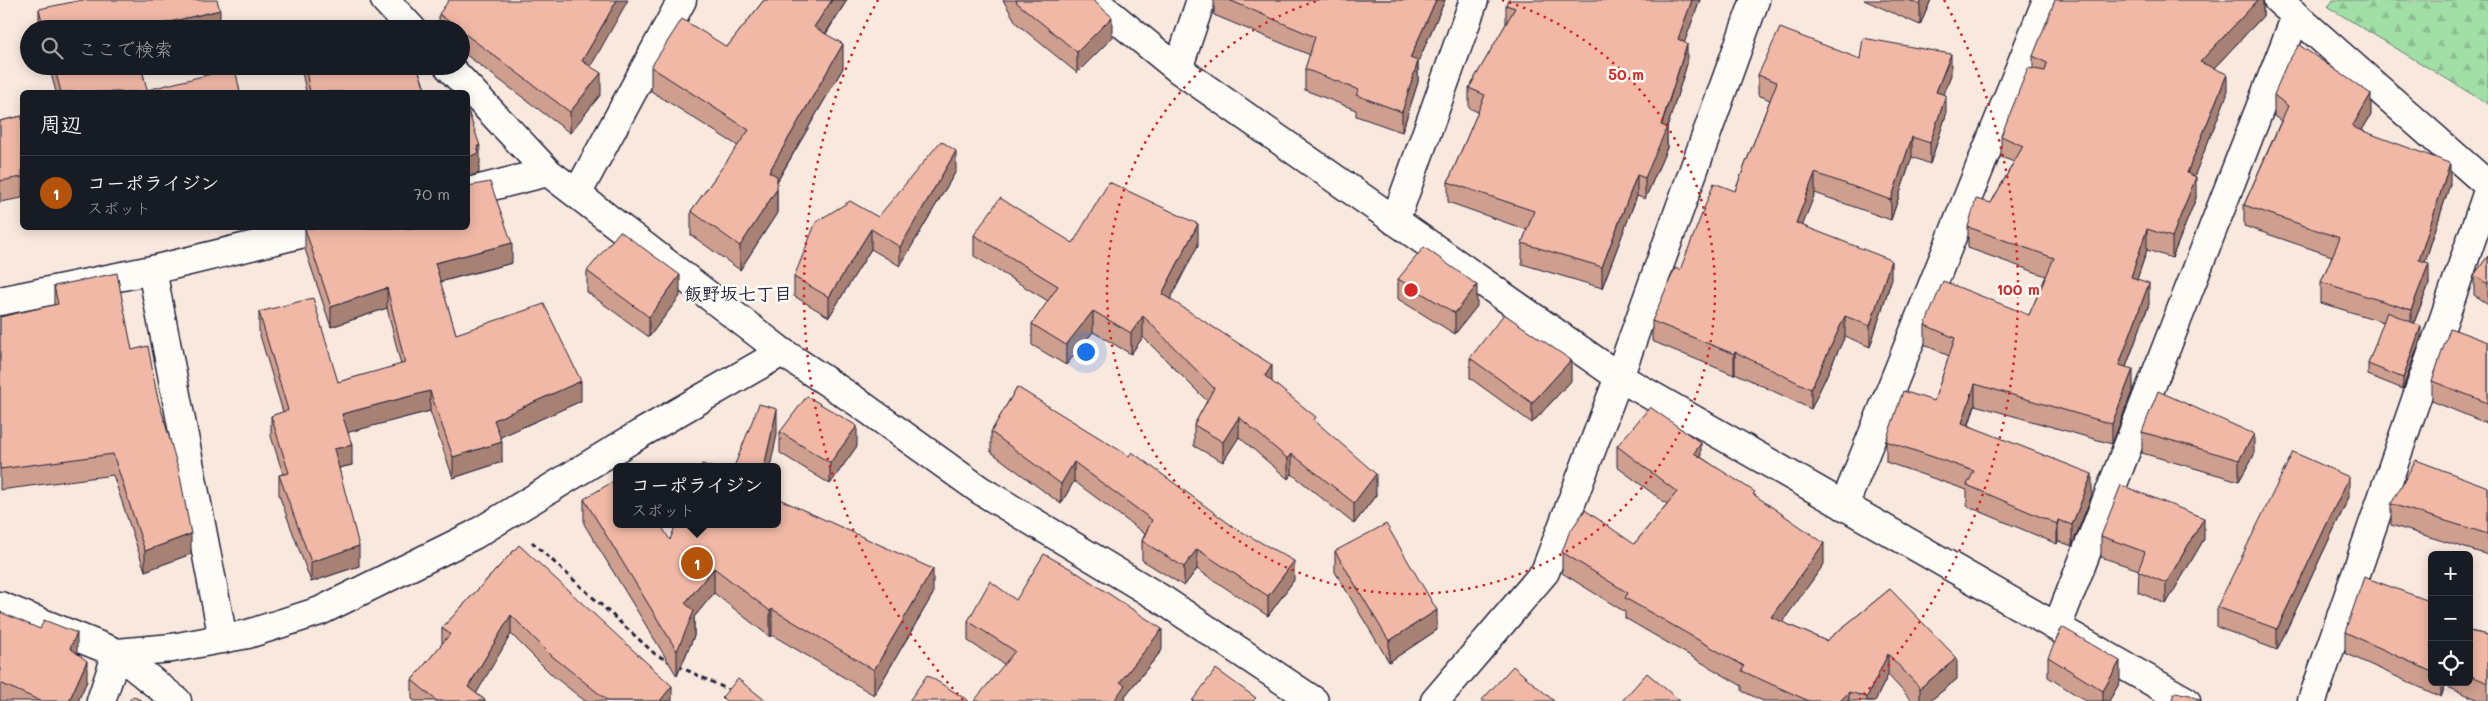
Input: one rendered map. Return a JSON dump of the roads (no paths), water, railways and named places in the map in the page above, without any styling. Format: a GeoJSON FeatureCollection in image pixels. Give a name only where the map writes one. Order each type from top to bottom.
{"type":"FeatureCollection","features":[{"type":"Feature","properties":{"kind":"street"},"geometry":{"type":"LineString","coordinates":[[385,0],[404,20]]}},
{"type":"Feature","properties":{"kind":"street"},"geometry":{"type":"LineString","coordinates":[[576,194],[682,0]]}},
{"type":"Feature","properties":{"kind":"street"},"geometry":{"type":"LineString","coordinates":[[1094,0],[1178,69],[1619,377],[2186,701]]}},
{"type":"Feature","properties":{"kind":"street"},"geometry":{"type":"LineString","coordinates":[[1178,69],[1201,0]]}},
{"type":"Feature","properties":{"kind":"street"},"geometry":{"type":"LineString","coordinates":[[1395,221],[1474,0]]}},
{"type":"Feature","properties":{"kind":"street"},"geometry":{"type":"LineString","coordinates":[[1435,701],[1545,572],[1619,377],[1756,0]]}},
{"type":"Feature","properties":{"kind":"street"},"geometry":{"type":"LineString","coordinates":[[1844,506],[2047,0]]}},
{"type":"Feature","properties":{"kind":"street"},"geometry":{"type":"LineString","coordinates":[[2057,627],[2287,8],[2488,185]]}},
{"type":"Feature","properties":{"kind":"street"},"geometry":{"type":"LineString","coordinates":[[456,75],[548,172],[782,352],[856,401],[980,490],[1163,600],[1314,701]]}},
{"type":"Feature","properties":{"kind":"street"},"geometry":{"type":"LineString","coordinates":[[470,192],[548,172]]}},
{"type":"Feature","properties":{"kind":"street"},"geometry":{"type":"LineString","coordinates":[[2312,701],[2488,191]]}},
{"type":"Feature","properties":{"kind":"street"},"geometry":{"type":"LineString","coordinates":[[0,301],[152,270],[317,230]]}},
{"type":"Feature","properties":{"kind":"street"},"geometry":{"type":"LineString","coordinates":[[152,270],[223,639]]}},
{"type":"Feature","properties":{"kind":"street"},"geometry":{"type":"LineString","coordinates":[[117,653],[172,648],[248,634],[320,611],[474,535],[640,434],[782,352]]}},
{"type":"Feature","properties":{"kind":"street"},"geometry":{"type":"LineString","coordinates":[[0,606],[117,653],[177,701]]}},
{"type":"Feature","properties":{"kind":"street"},"geometry":{"type":"LineString","coordinates":[[101,701],[117,653]]}},
{"type":"Feature","properties":{"kind":"place","name":"コーポライジン"},"geometry":{"type":"Point","coordinates":[697,563]}},
{"type":"Feature","properties":{"kind":"district","name":"飯野坂七丁目"},"geometry":{"type":"Point","coordinates":[738,293]}}]}
